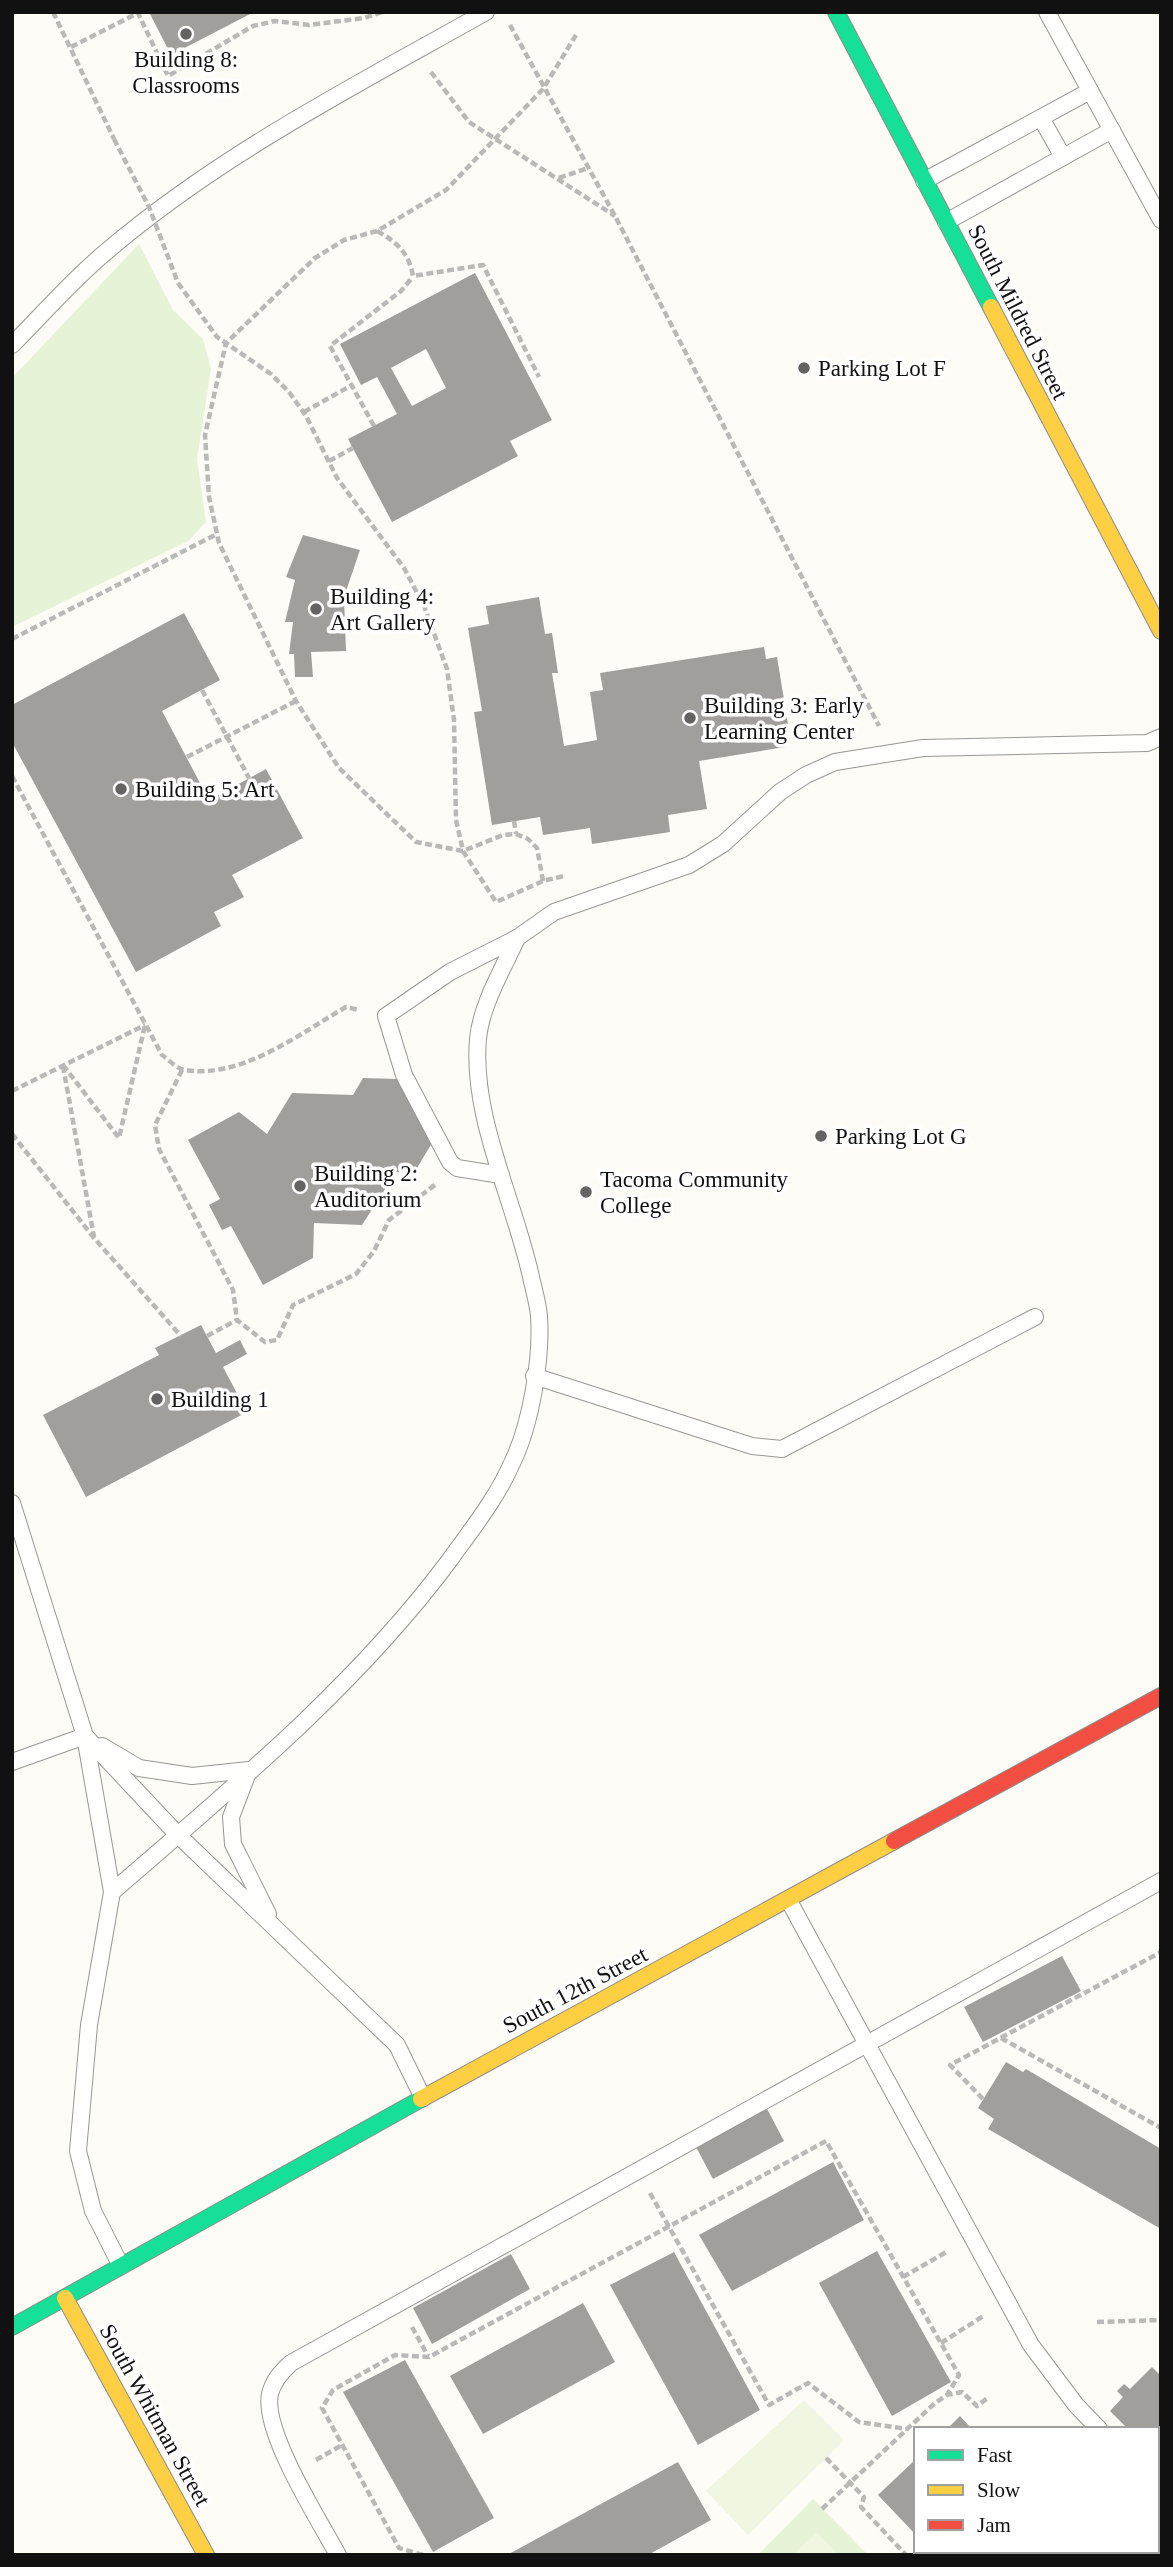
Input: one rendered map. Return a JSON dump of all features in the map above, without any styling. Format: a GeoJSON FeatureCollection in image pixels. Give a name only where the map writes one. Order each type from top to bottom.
{"type":"FeatureCollection","features":[{"type":"Feature","properties":{"kind":"main road","name":"South Mildred Street"},"geometry":{"type":"LineString","coordinates":[[836,12],[1161,631]]}},
{"type":"Feature","properties":{"kind":"main road","name":"South 12th Street"},"geometry":{"type":"LineString","coordinates":[[12,2327],[423,2098],[1161,1696]]}},
{"type":"Feature","properties":{"kind":"main road","name":"South Whitman Street"},"geometry":{"type":"LineString","coordinates":[[65,2298],[206,2555]]}},
{"type":"Feature","properties":{"kind":"lane"},"geometry":{"type":"LineString","coordinates":[[12,345],[106,252],[178,195],[292,120],[486,12]]}},
{"type":"Feature","properties":{"kind":"lane"},"geometry":{"type":"LineString","coordinates":[[1047,12],[1161,220]]}},
{"type":"Feature","properties":{"kind":"lane"},"geometry":{"type":"LineString","coordinates":[[925,181],[1090,91]]}},
{"type":"Feature","properties":{"kind":"lane"},"geometry":{"type":"LineString","coordinates":[[1041,118],[1063,157]]}},
{"type":"Feature","properties":{"kind":"lane"},"geometry":{"type":"LineString","coordinates":[[946,222],[1112,130]]}},
{"type":"Feature","properties":{"kind":"lane"},"geometry":{"type":"LineString","coordinates":[[501,1175],[457,1168],[450,1162],[404,1075],[386,1016],[450,972],[517,938],[554,912],[689,865],[723,844],[780,792],[806,775],[835,762],[923,748],[1147,743],[1161,737]]}},
{"type":"Feature","properties":{"kind":"lane"},"geometry":{"type":"LineString","coordinates":[[112,1892],[342,1685],[415,1606],[483,1516],[514,1460],[533,1403],[539,1316],[524,1245],[501,1175],[480,1088],[478,1038],[490,998],[517,938]]}},
{"type":"Feature","properties":{"kind":"lane"},"geometry":{"type":"LineString","coordinates":[[534,1376],[752,1446],[782,1449],[1035,1317]]}},
{"type":"Feature","properties":{"kind":"lane"},"geometry":{"type":"LineString","coordinates":[[12,1503],[85,1736],[112,1892],[103,1957],[89,2025],[78,2151],[93,2211],[121,2266]]}},
{"type":"Feature","properties":{"kind":"lane"},"geometry":{"type":"LineString","coordinates":[[85,1736],[139,1768],[192,1776],[249,1770]]}},
{"type":"Feature","properties":{"kind":"lane"},"geometry":{"type":"LineString","coordinates":[[12,1762],[85,1736]]}},
{"type":"Feature","properties":{"kind":"lane"},"geometry":{"type":"LineString","coordinates":[[85,1736],[178,1835],[397,2045],[423,2098]]}},
{"type":"Feature","properties":{"kind":"lane"},"geometry":{"type":"LineString","coordinates":[[249,1770],[231,1817],[233,1844],[278,1931]]}},
{"type":"Feature","properties":{"kind":"lane"},"geometry":{"type":"LineString","coordinates":[[338,2555],[293,2472],[274,2428],[269,2403],[280,2372],[291,2363],[1161,1881]]}},
{"type":"Feature","properties":{"kind":"lane"},"geometry":{"type":"LineString","coordinates":[[789,1901],[1031,2344],[1076,2404],[1098,2427]]}},
{"type":"Feature","properties":{"kind":"path"},"geometry":{"type":"LineString","coordinates":[[53,12],[149,207],[178,283],[217,337],[271,374],[304,412],[337,478],[404,568],[424,606],[447,669],[454,720],[456,820],[463,851],[496,902],[543,881],[568,875]]}},
{"type":"Feature","properties":{"kind":"path"},"geometry":{"type":"LineString","coordinates":[[72,47],[138,13],[168,76],[253,26],[275,21],[323,23],[364,18],[382,12]]}},
{"type":"Feature","properties":{"kind":"path"},"geometry":{"type":"LineString","coordinates":[[508,21],[615,216],[892,752]]}},
{"type":"Feature","properties":{"kind":"path"},"geometry":{"type":"LineString","coordinates":[[543,881],[537,848],[528,839],[516,834],[463,851],[416,842],[339,768],[296,701],[217,534],[209,497],[205,435],[226,343],[315,258],[344,240],[377,231],[446,190],[543,89],[576,35]]}},
{"type":"Feature","properties":{"kind":"path"},"geometry":{"type":"LineString","coordinates":[[416,51],[469,122],[615,216]]}},
{"type":"Feature","properties":{"kind":"path"},"geometry":{"type":"LineString","coordinates":[[558,179],[588,168]]}},
{"type":"Feature","properties":{"kind":"path"},"geometry":{"type":"LineString","coordinates":[[377,231],[394,240],[410,260],[413,276],[483,265],[539,377]]}},
{"type":"Feature","properties":{"kind":"path"},"geometry":{"type":"LineString","coordinates":[[374,426],[330,346],[401,291],[411,279]]}},
{"type":"Feature","properties":{"kind":"path"},"geometry":{"type":"LineString","coordinates":[[304,412],[352,385]]}},
{"type":"Feature","properties":{"kind":"path"},"geometry":{"type":"LineString","coordinates":[[329,462],[353,448]]}},
{"type":"Feature","properties":{"kind":"path"},"geometry":{"type":"LineString","coordinates":[[12,639],[217,534]]}},
{"type":"Feature","properties":{"kind":"path"},"geometry":{"type":"LineString","coordinates":[[202,690],[249,778]]}},
{"type":"Feature","properties":{"kind":"path"},"geometry":{"type":"LineString","coordinates":[[187,757],[296,701]]}},
{"type":"Feature","properties":{"kind":"path"},"geometry":{"type":"LineString","coordinates":[[12,776],[162,1055],[182,1070],[214,1070],[261,1056],[346,1007],[386,1016]]}},
{"type":"Feature","properties":{"kind":"path"},"geometry":{"type":"LineString","coordinates":[[514,821],[516,834]]}},
{"type":"Feature","properties":{"kind":"path"},"geometry":{"type":"LineString","coordinates":[[62,1065],[120,1138],[146,1024]]}},
{"type":"Feature","properties":{"kind":"path"},"geometry":{"type":"LineString","coordinates":[[12,1091],[146,1024]]}},
{"type":"Feature","properties":{"kind":"path"},"geometry":{"type":"LineString","coordinates":[[62,1065],[94,1237]]}},
{"type":"Feature","properties":{"kind":"path"},"geometry":{"type":"LineString","coordinates":[[182,1070],[155,1125],[159,1149],[233,1290],[237,1320],[265,1342],[277,1340],[293,1305],[356,1274],[374,1251],[389,1220],[457,1168]]}},
{"type":"Feature","properties":{"kind":"path"},"geometry":{"type":"LineString","coordinates":[[12,1134],[94,1237],[181,1336]]}},
{"type":"Feature","properties":{"kind":"path"},"geometry":{"type":"LineString","coordinates":[[207,1336],[237,1320]]}},
{"type":"Feature","properties":{"kind":"path"},"geometry":{"type":"LineString","coordinates":[[983,2099],[950,2065],[1161,1952]]}},
{"type":"Feature","properties":{"kind":"path"},"geometry":{"type":"LineString","coordinates":[[1000,2038],[1161,2128]]}},
{"type":"Feature","properties":{"kind":"path"},"geometry":{"type":"LineString","coordinates":[[423,2555],[399,2549],[322,2409],[333,2390],[395,2355],[429,2357],[826,2141],[959,2375],[947,2395],[822,2509]]}},
{"type":"Feature","properties":{"kind":"path"},"geometry":{"type":"LineString","coordinates":[[660,2210],[769,2405],[808,2383],[859,2422],[907,2429]]}},
{"type":"Feature","properties":{"kind":"path"},"geometry":{"type":"LineString","coordinates":[[903,2277],[925,2265]]}},
{"type":"Feature","properties":{"kind":"path"},"geometry":{"type":"LineString","coordinates":[[1097,2322],[1161,2320]]}},
{"type":"Feature","properties":{"kind":"path"},"geometry":{"type":"LineString","coordinates":[[941,2343],[961,2331]]}},
{"type":"Feature","properties":{"kind":"path"},"geometry":{"type":"LineString","coordinates":[[947,2395],[962,2392],[978,2406],[989,2397]]}},
{"type":"Feature","properties":{"kind":"path"},"geometry":{"type":"LineString","coordinates":[[826,2458],[864,2497],[861,2507],[906,2555]]}},
{"type":"Feature","properties":{"kind":"green space"},"geometry":{"type":"Polygon","coordinates":[[[139,244],[173,310],[203,339],[211,369],[197,459],[206,522],[188,541],[12,627],[12,378],[139,244]]]}},
{"type":"Feature","properties":{"kind":"green space"},"geometry":{"type":"Polygon","coordinates":[[[804,2400],[844,2440],[748,2535],[706,2491],[804,2400]]]}},
{"type":"Feature","properties":{"kind":"green space"},"geometry":{"type":"Polygon","coordinates":[[[813,2499],[868,2555],[758,2555],[813,2499]]]}},
{"type":"Feature","properties":{"kind":"green space"},"geometry":{"type":"Polygon","coordinates":[[[817,2532],[839,2555],[793,2555],[817,2532]]]}},
{"type":"Feature","properties":{"kind":"building","name":"Building 8: Classrooms"},"geometry":{"type":"Polygon","coordinates":[[[149,12],[254,12],[171,55],[149,12]]]}},
{"type":"Feature","properties":{"kind":"building"},"geometry":{"type":"Polygon","coordinates":[[[475,273],[552,420],[510,441],[518,456],[392,522],[348,439],[397,414],[377,377],[361,385],[340,344],[475,273]],[[426,349],[391,368],[412,406],[446,388],[426,349]]]}},
{"type":"Feature","properties":{"kind":"building","name":"Building 4: Art Gallery"},"geometry":{"type":"Polygon","coordinates":[[[303,535],[360,550],[344,597],[346,651],[311,652],[313,677],[295,677],[294,654],[289,654],[293,622],[285,622],[295,580],[286,577],[303,535]]]}},
{"type":"Feature","properties":{"kind":"building","name":"Building 3: Early Learning Center"},"geometry":{"type":"Polygon","coordinates":[[[539,597],[545,634],[552,633],[558,673],[552,673],[564,746],[597,740],[590,692],[603,690],[600,673],[764,647],[766,659],[777,657],[788,724],[782,725],[785,747],[699,761],[707,809],[668,815],[670,832],[592,844],[590,828],[543,835],[540,817],[492,825],[474,712],[482,711],[468,628],[489,624],[486,606],[539,597]]]}},
{"type":"Feature","properties":{"kind":"building","name":"Building 5: Art"},"geometry":{"type":"Polygon","coordinates":[[[184,613],[220,680],[162,711],[209,800],[266,769],[303,838],[232,875],[244,897],[214,912],[221,926],[136,972],[12,742],[12,705],[184,613]]]}},
{"type":"Feature","properties":{"kind":"building","name":"Building 2: Auditorium"},"geometry":{"type":"Polygon","coordinates":[[[363,1078],[398,1079],[432,1143],[414,1173],[396,1172],[362,1225],[314,1223],[313,1258],[263,1285],[231,1226],[222,1230],[209,1205],[220,1199],[188,1140],[239,1112],[267,1134],[292,1093],[353,1095],[363,1078]]]}},
{"type":"Feature","properties":{"kind":"building","name":"Building 1"},"geometry":{"type":"Polygon","coordinates":[[[201,1325],[216,1353],[240,1340],[247,1354],[223,1367],[247,1412],[86,1497],[43,1415],[159,1355],[155,1348],[201,1325]]]}},
{"type":"Feature","properties":{"kind":"building"},"geometry":{"type":"Polygon","coordinates":[[[1062,1956],[1081,1991],[983,2042],[964,2007],[1062,1956]]]}},
{"type":"Feature","properties":{"kind":"building"},"geometry":{"type":"Polygon","coordinates":[[[1006,2062],[1023,2072],[1026,2069],[1161,2149],[1161,2229],[988,2129],[994,2119],[978,2108],[1006,2062]]]}},
{"type":"Feature","properties":{"kind":"building"},"geometry":{"type":"Polygon","coordinates":[[[766,2107],[784,2141],[713,2179],[695,2145],[766,2107]]]}},
{"type":"Feature","properties":{"kind":"building"},"geometry":{"type":"Polygon","coordinates":[[[833,2162],[864,2220],[732,2291],[699,2235],[833,2162]]]}},
{"type":"Feature","properties":{"kind":"building"},"geometry":{"type":"Polygon","coordinates":[[[877,2251],[951,2382],[892,2416],[819,2283],[877,2251]]]}},
{"type":"Feature","properties":{"kind":"building"},"geometry":{"type":"Polygon","coordinates":[[[674,2252],[760,2410],[698,2445],[610,2285],[674,2252]]]}},
{"type":"Feature","properties":{"kind":"building"},"geometry":{"type":"Polygon","coordinates":[[[511,2254],[530,2289],[432,2344],[413,2308],[511,2254]]]}},
{"type":"Feature","properties":{"kind":"building"},"geometry":{"type":"Polygon","coordinates":[[[583,2303],[615,2362],[483,2434],[450,2376],[583,2303]]]}},
{"type":"Feature","properties":{"kind":"building"},"geometry":{"type":"Polygon","coordinates":[[[405,2360],[494,2518],[433,2552],[343,2392],[405,2360]]]}},
{"type":"Feature","properties":{"kind":"building"},"geometry":{"type":"Polygon","coordinates":[[[1152,2367],[1161,2376],[1161,2461],[1159,2427],[1126,2427],[1110,2411],[1123,2397],[1117,2391],[1124,2384],[1130,2389],[1152,2367]]]}},
{"type":"Feature","properties":{"kind":"building"},"geometry":{"type":"Polygon","coordinates":[[[960,2416],[970,2427],[949,2427],[960,2416]]]}},
{"type":"Feature","properties":{"kind":"building"},"geometry":{"type":"Polygon","coordinates":[[[914,2461],[914,2533],[878,2495],[914,2461]]]}},
{"type":"Feature","properties":{"kind":"building"},"geometry":{"type":"Polygon","coordinates":[[[678,2462],[711,2520],[648,2555],[507,2555],[678,2462]]]}},
{"type":"Feature","properties":{"kind":"building"},"geometry":{"type":"Polygon","coordinates":[[[961,2553],[1097,2555],[963,2555],[961,2553]]]}},
{"type":"Feature","properties":{"kind":"traffic: fast"},"geometry":{"type":"LineString","coordinates":[[836,12],[991,307]]}},
{"type":"Feature","properties":{"kind":"traffic: fast"},"geometry":{"type":"LineString","coordinates":[[12,2327],[421,2099]]}},
{"type":"Feature","properties":{"kind":"traffic: slow"},"geometry":{"type":"LineString","coordinates":[[991,307],[1161,631]]}},
{"type":"Feature","properties":{"kind":"traffic: slow"},"geometry":{"type":"LineString","coordinates":[[421,2099],[894,1841]]}},
{"type":"Feature","properties":{"kind":"traffic: slow"},"geometry":{"type":"LineString","coordinates":[[65,2298],[206,2555]]}},
{"type":"Feature","properties":{"kind":"traffic: jam"},"geometry":{"type":"LineString","coordinates":[[894,1841],[1161,1696]]}},
{"type":"Feature","properties":{"kind":"place","name":"Building 8: Classrooms"},"geometry":{"type":"Point","coordinates":[186,34]}},
{"type":"Feature","properties":{"kind":"place","name":"Parking Lot F"},"geometry":{"type":"Point","coordinates":[804,368]}},
{"type":"Feature","properties":{"kind":"place","name":"Building 4: Art Gallery"},"geometry":{"type":"Point","coordinates":[316,609]}},
{"type":"Feature","properties":{"kind":"place","name":"Building 3: Early Learning Center"},"geometry":{"type":"Point","coordinates":[690,718]}},
{"type":"Feature","properties":{"kind":"place","name":"Building 5: Art"},"geometry":{"type":"Point","coordinates":[121,789]}},
{"type":"Feature","properties":{"kind":"place","name":"Parking Lot G"},"geometry":{"type":"Point","coordinates":[821,1136]}},
{"type":"Feature","properties":{"kind":"place","name":"Building 2: Auditorium"},"geometry":{"type":"Point","coordinates":[300,1186]}},
{"type":"Feature","properties":{"kind":"place","name":"Tacoma Community College"},"geometry":{"type":"Point","coordinates":[586,1192]}},
{"type":"Feature","properties":{"kind":"place","name":"Building 1"},"geometry":{"type":"Point","coordinates":[157,1399]}}]}
